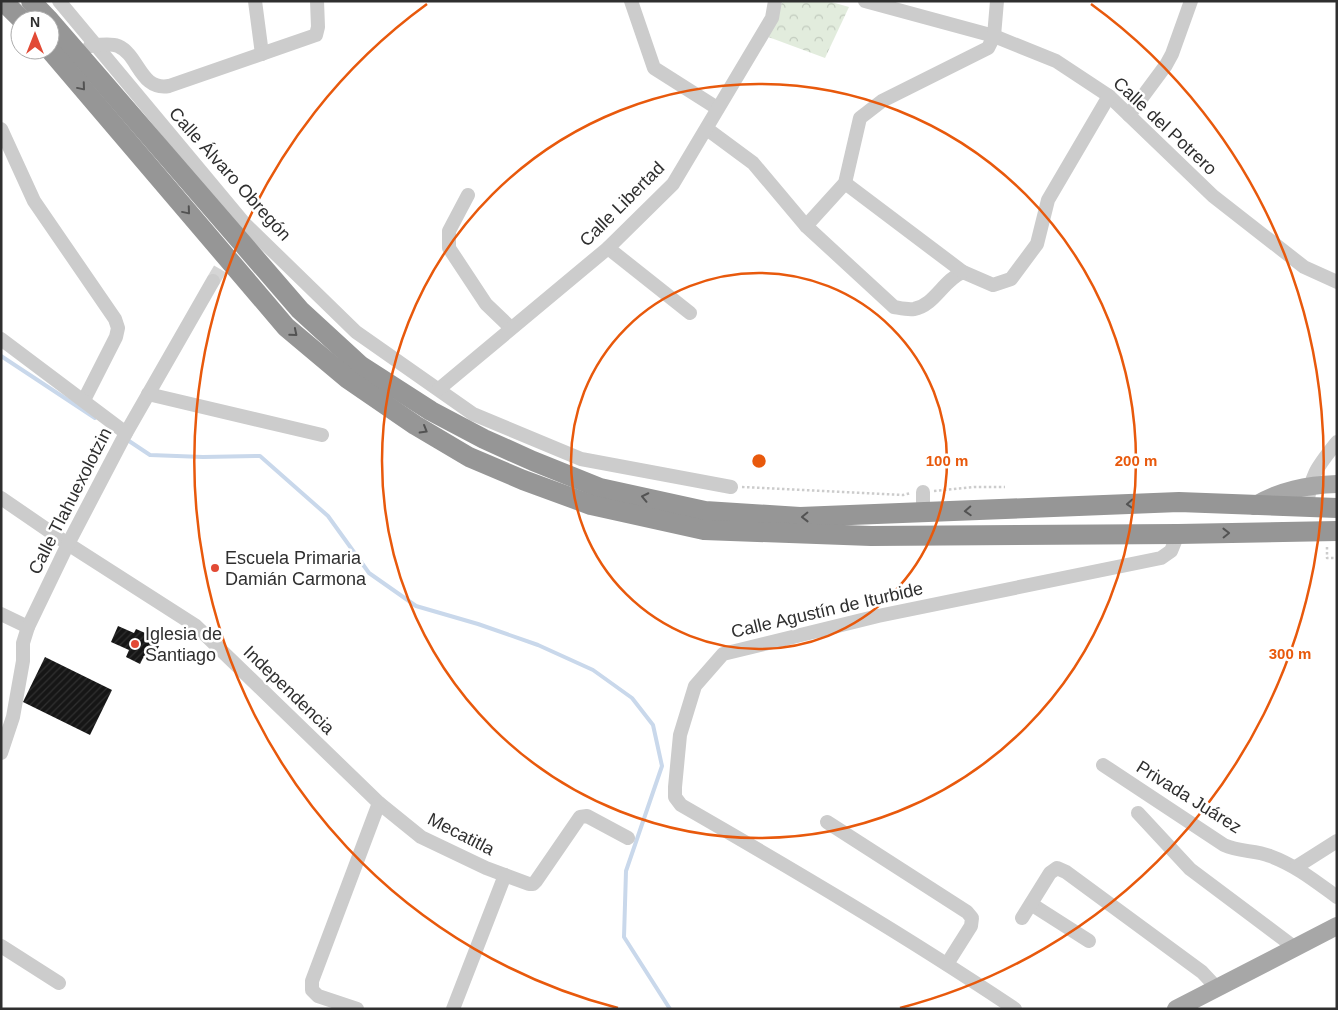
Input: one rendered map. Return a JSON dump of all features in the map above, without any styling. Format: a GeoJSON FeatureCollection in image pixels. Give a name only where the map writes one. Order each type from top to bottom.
{"type":"FeatureCollection","features":[{"type":"Feature","properties":{"kind":"highway"},"geometry":{"type":"LineString","coordinates":[[60,27],[74,48],[300,310],[361,366],[440,416],[484,439],[533,462],[600,488],[705,511],[800,517],[1179,502],[1337,508]]}},
{"type":"Feature","properties":{"kind":"highway"},"geometry":{"type":"LineString","coordinates":[[59,60],[286,327],[348,379],[415,425],[470,457],[523,480],[591,505],[704,530],[871,536],[1337,531]]}},
{"type":"Feature","properties":{"kind":"main road"},"geometry":{"type":"LineString","coordinates":[[1254,506],[1285,491],[1309,486],[1337,484]]}},
{"type":"Feature","properties":{"kind":"main road"},"geometry":{"type":"LineString","coordinates":[[1176,1009],[1337,926]]}},
{"type":"Feature","properties":{"kind":"street"},"geometry":{"type":"LineString","coordinates":[[255,1],[262,54]]}},
{"type":"Feature","properties":{"kind":"street"},"geometry":{"type":"LineString","coordinates":[[74,48],[118,46],[124,50],[152,84],[160,87],[169,86],[316,34],[318,27],[317,1]]}},
{"type":"Feature","properties":{"kind":"street"},"geometry":{"type":"LineString","coordinates":[[631,1],[654,68],[717,108]]}},
{"type":"Feature","properties":{"kind":"street","name":"Calle Libertad"},"geometry":{"type":"LineString","coordinates":[[439,389],[608,248],[673,184],[772,18],[775,1]]}},
{"type":"Feature","properties":{"kind":"street","name":"Calle del Potrero"},"geometry":{"type":"LineString","coordinates":[[865,1],[994,36],[1056,61],[1109,96],[1213,196],[1304,267],[1337,282]]}},
{"type":"Feature","properties":{"kind":"street"},"geometry":{"type":"LineString","coordinates":[[806,226],[845,184],[860,118],[882,101],[988,48],[994,36],[997,1]]}},
{"type":"Feature","properties":{"kind":"street"},"geometry":{"type":"LineString","coordinates":[[1129,115],[1166,65],[1192,1]]}},
{"type":"Feature","properties":{"kind":"street","name":"Calle Álvaro Obregón"},"geometry":{"type":"LineString","coordinates":[[60,19],[95,46],[243,226],[356,332],[473,414],[580,459],[731,487]]}},
{"type":"Feature","properties":{"kind":"street"},"geometry":{"type":"LineString","coordinates":[[845,184],[963,272],[993,285],[1011,279],[1037,244],[1048,200],[1109,96]]}},
{"type":"Feature","properties":{"kind":"street"},"geometry":{"type":"LineString","coordinates":[[707,129],[753,163],[806,226],[894,307],[913,309],[929,302],[953,276],[963,272]]}},
{"type":"Feature","properties":{"kind":"street"},"geometry":{"type":"LineString","coordinates":[[1,130],[34,200],[115,319],[118,328],[116,337],[84,400]]}},
{"type":"Feature","properties":{"kind":"street"},"geometry":{"type":"LineString","coordinates":[[468,195],[449,231],[449,248],[486,304],[511,328]]}},
{"type":"Feature","properties":{"kind":"street"},"geometry":{"type":"LineString","coordinates":[[608,248],[690,313]]}},
{"type":"Feature","properties":{"kind":"street","name":"Calle Tlahuexolotzin"},"geometry":{"type":"LineString","coordinates":[[1,753],[13,717],[23,661],[23,642],[28,627],[68,544],[126,433],[213,282]]}},
{"type":"Feature","properties":{"kind":"street"},"geometry":{"type":"LineString","coordinates":[[1,339],[126,433]]}},
{"type":"Feature","properties":{"kind":"street"},"geometry":{"type":"LineString","coordinates":[[148,394],[322,435]]}},
{"type":"Feature","properties":{"kind":"street"},"geometry":{"type":"LineString","coordinates":[[1307,508],[1309,486],[1317,466],[1337,442]]}},
{"type":"Feature","properties":{"kind":"street"},"geometry":{"type":"LineString","coordinates":[[923,492],[924,513]]}},
{"type":"Feature","properties":{"kind":"street","name":"Independencia"},"geometry":{"type":"LineString","coordinates":[[1,498],[68,544],[196,626],[379,802]]}},
{"type":"Feature","properties":{"kind":"street","name":"Calle Agustín de Iturbide"},"geometry":{"type":"LineString","coordinates":[[1015,1009],[947,964],[765,853],[681,805],[675,797],[680,735],[695,686],[723,654],[878,616],[1161,558],[1171,551],[1178,534]]}},
{"type":"Feature","properties":{"kind":"street"},"geometry":{"type":"LineString","coordinates":[[1,614],[28,627]]}},
{"type":"Feature","properties":{"kind":"street","name":"Privada Juárez"},"geometry":{"type":"LineString","coordinates":[[1103,764],[1224,846],[1231,849],[1268,855],[1296,867],[1337,897]]}},
{"type":"Feature","properties":{"kind":"street"},"geometry":{"type":"LineString","coordinates":[[357,1009],[318,996],[312,990],[312,981],[379,802]]}},
{"type":"Feature","properties":{"kind":"street","name":"Mecatitla"},"geometry":{"type":"LineString","coordinates":[[379,802],[421,837],[505,875],[533,884],[580,817],[587,816],[628,838]]}},
{"type":"Feature","properties":{"kind":"street"},"geometry":{"type":"LineString","coordinates":[[1138,813],[1190,869],[1294,947]]}},
{"type":"Feature","properties":{"kind":"street"},"geometry":{"type":"LineString","coordinates":[[827,822],[967,912],[972,918],[971,926],[947,964]]}},
{"type":"Feature","properties":{"kind":"street"},"geometry":{"type":"LineString","coordinates":[[1296,867],[1337,841]]}},
{"type":"Feature","properties":{"kind":"street"},"geometry":{"type":"LineString","coordinates":[[1022,918],[1050,873],[1058,868],[1202,972],[1217,988]]}},
{"type":"Feature","properties":{"kind":"street"},"geometry":{"type":"LineString","coordinates":[[453,1009],[505,875]]}},
{"type":"Feature","properties":{"kind":"street"},"geometry":{"type":"LineString","coordinates":[[1031,904],[1089,941]]}},
{"type":"Feature","properties":{"kind":"street"},"geometry":{"type":"LineString","coordinates":[[1,946],[59,982]]}},
{"type":"Feature","properties":{"kind":"path"},"geometry":{"type":"LineString","coordinates":[[731,487],[903,495],[975,487],[1005,487]]}},
{"type":"Feature","properties":{"kind":"green space"},"geometry":{"type":"Polygon","coordinates":[[[783,1],[828,1],[849,7],[825,58],[763,35],[783,1]]]}},
{"type":"Feature","properties":{"kind":"building","name":"Iglesia de Santiago"},"geometry":{"type":"Polygon","coordinates":[[[118,626],[134,633],[136,629],[152,636],[149,642],[159,646],[151,662],[143,658],[140,664],[126,657],[129,650],[111,642],[118,626]]]}},
{"type":"Feature","properties":{"kind":"building"},"geometry":{"type":"Polygon","coordinates":[[[45,657],[112,690],[90,735],[23,702],[45,657]]]}},
{"type":"Feature","properties":{"kind":"waterway"},"geometry":{"type":"LineString","coordinates":[[1,356],[95,418]]}},
{"type":"Feature","properties":{"kind":"waterway"},"geometry":{"type":"LineString","coordinates":[[126,439],[150,455],[203,457],[260,456],[328,516],[369,573],[416,606],[478,624],[538,645],[593,670],[632,698],[653,725],[662,766],[626,871],[624,937],[670,1009]]}},
{"type":"Feature","properties":{"kind":"tunnel"},"geometry":{"type":"LineString","coordinates":[[213,281],[230,252]]}},
{"type":"Feature","properties":{"kind":"place","name":"Escuela Primaria Damián Carmona"},"geometry":{"type":"Point","coordinates":[215,568]}},
{"type":"Feature","properties":{"kind":"place","name":"Iglesia de Santiago"},"geometry":{"type":"Point","coordinates":[135,644]}}]}
